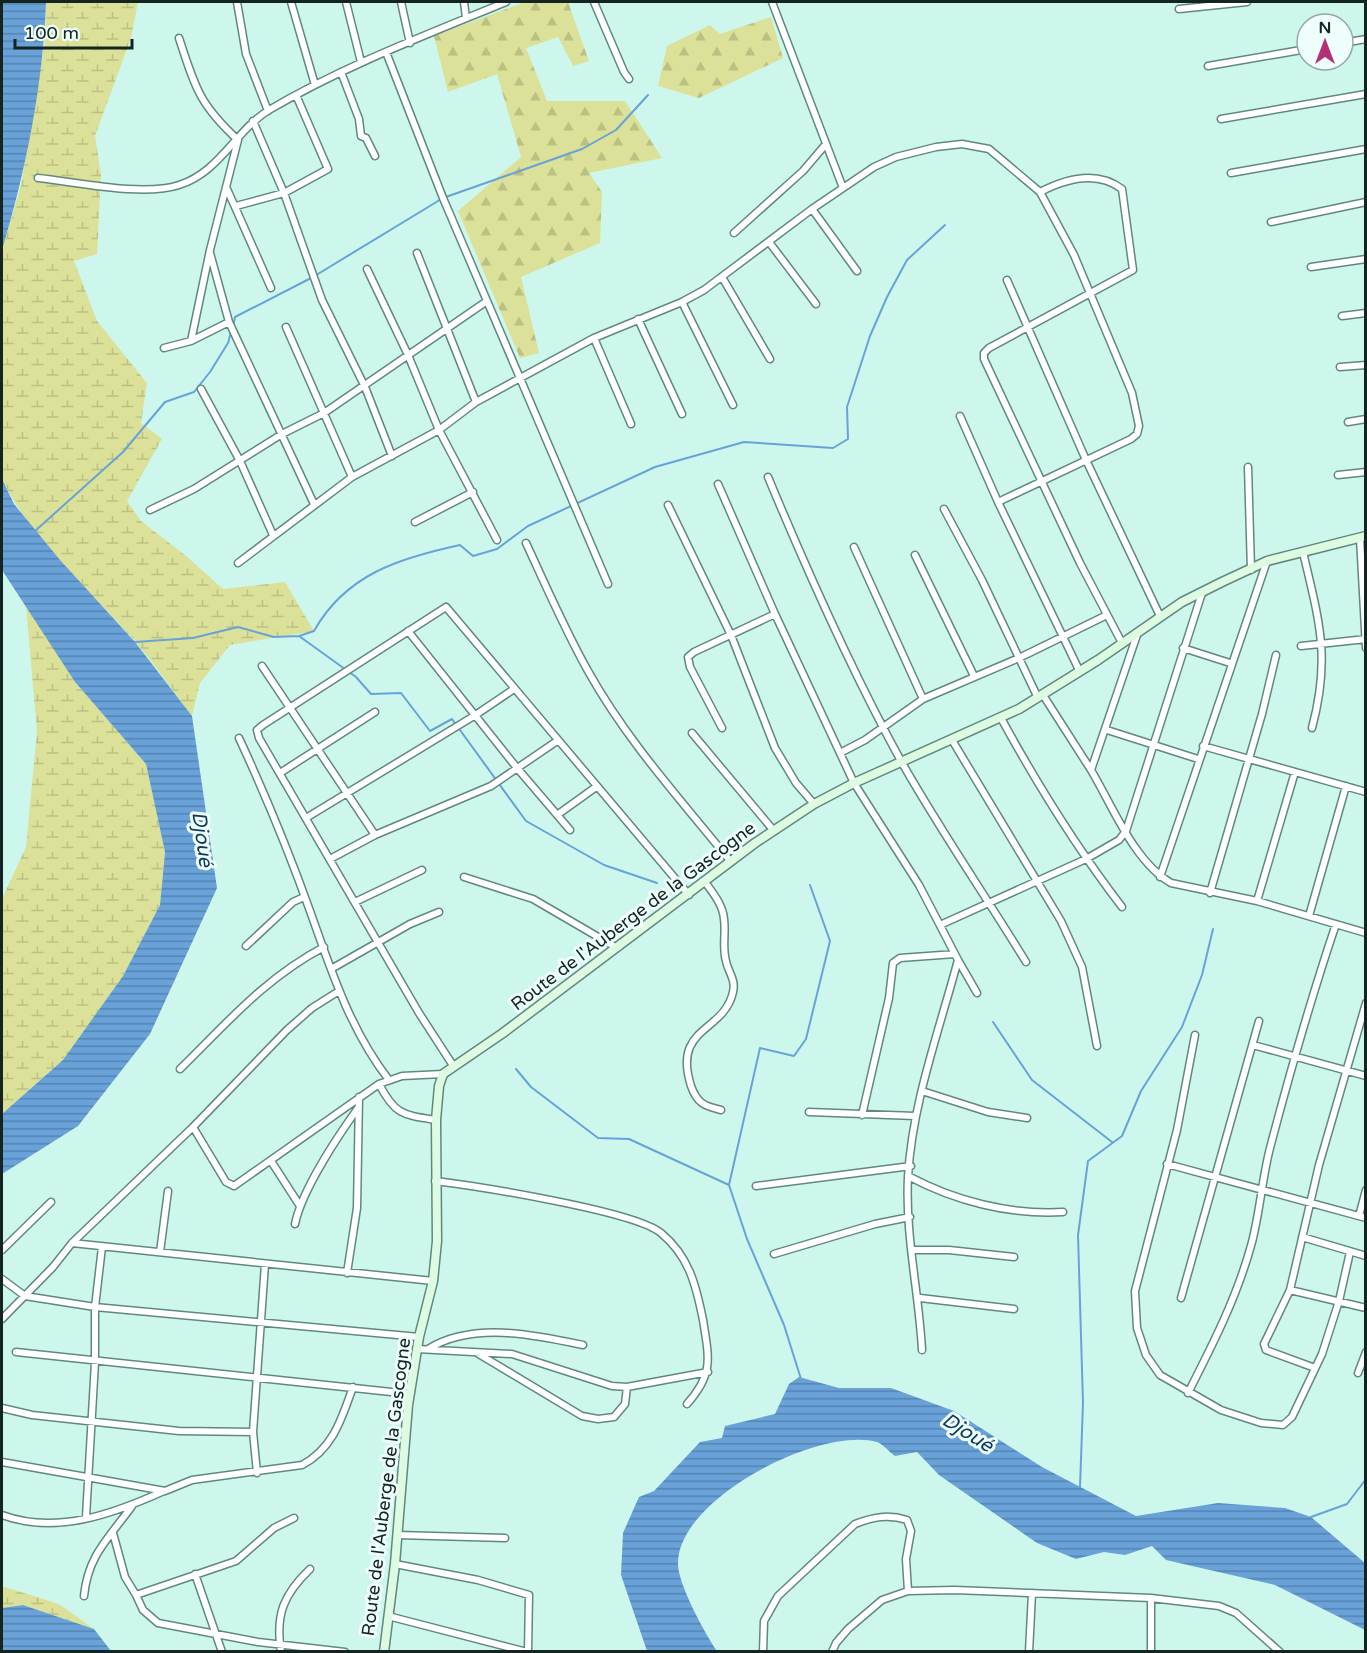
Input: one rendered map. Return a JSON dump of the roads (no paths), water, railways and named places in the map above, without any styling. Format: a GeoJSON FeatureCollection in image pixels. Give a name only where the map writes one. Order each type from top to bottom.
{"type":"FeatureCollection","features":[{"type":"Feature","properties":{"kind":"street"},"geometry":{"type":"LineString","coordinates":[[237,2],[246,54],[268,111]]}},
{"type":"Feature","properties":{"kind":"street"},"geometry":{"type":"LineString","coordinates":[[291,2],[315,86]]}},
{"type":"Feature","properties":{"kind":"street"},"geometry":{"type":"LineString","coordinates":[[346,2],[362,62]]}},
{"type":"Feature","properties":{"kind":"street"},"geometry":{"type":"LineString","coordinates":[[401,2],[410,43]]}},
{"type":"Feature","properties":{"kind":"street"},"geometry":{"type":"LineString","coordinates":[[464,2],[466,18]]}},
{"type":"Feature","properties":{"kind":"street"},"geometry":{"type":"LineString","coordinates":[[38,178],[138,189],[178,185],[198,175],[238,140],[253,121],[296,95],[362,62],[506,2]]}},
{"type":"Feature","properties":{"kind":"street"},"geometry":{"type":"LineString","coordinates":[[594,2],[629,79]]}},
{"type":"Feature","properties":{"kind":"street"},"geometry":{"type":"LineString","coordinates":[[772,2],[843,188]]}},
{"type":"Feature","properties":{"kind":"street"},"geometry":{"type":"LineString","coordinates":[[1179,9],[1247,2]]}},
{"type":"Feature","properties":{"kind":"street"},"geometry":{"type":"LineString","coordinates":[[179,38],[194,86],[213,116],[238,140]]}},
{"type":"Feature","properties":{"kind":"street"},"geometry":{"type":"LineString","coordinates":[[1208,66],[1295,51]]}},
{"type":"Feature","properties":{"kind":"street"},"geometry":{"type":"LineString","coordinates":[[386,52],[443,198],[608,584]]}},
{"type":"Feature","properties":{"kind":"street"},"geometry":{"type":"LineString","coordinates":[[341,72],[359,119],[361,136],[366,138],[375,156]]}},
{"type":"Feature","properties":{"kind":"street"},"geometry":{"type":"LineString","coordinates":[[1221,119],[1365,94]]}},
{"type":"Feature","properties":{"kind":"street"},"geometry":{"type":"LineString","coordinates":[[236,206],[284,193],[328,169],[296,95]]}},
{"type":"Feature","properties":{"kind":"street"},"geometry":{"type":"LineString","coordinates":[[253,121],[284,193],[322,300],[365,387],[392,456]]}},
{"type":"Feature","properties":{"kind":"street"},"geometry":{"type":"LineString","coordinates":[[191,341],[210,250],[238,140]]}},
{"type":"Feature","properties":{"kind":"street"},"geometry":{"type":"LineString","coordinates":[[734,233],[802,171],[826,144]]}},
{"type":"Feature","properties":{"kind":"street"},"geometry":{"type":"LineString","coordinates":[[238,563],[352,477],[440,430],[476,402],[594,338],[682,302],[722,277],[812,209],[874,167],[896,157],[936,147],[962,144],[990,149],[1040,192],[1074,255],[1091,294],[1132,393],[1139,426],[1137,434],[1131,439],[998,502]]}},
{"type":"Feature","properties":{"kind":"street"},"geometry":{"type":"LineString","coordinates":[[1231,172],[1365,149]]}},
{"type":"Feature","properties":{"kind":"street"},"geometry":{"type":"LineString","coordinates":[[1040,192],[1079,178],[1107,180],[1122,189],[1133,270],[989,348],[984,353],[984,359],[1041,481],[1122,643]]}},
{"type":"Feature","properties":{"kind":"street"},"geometry":{"type":"LineString","coordinates":[[227,188],[271,288]]}},
{"type":"Feature","properties":{"kind":"street"},"geometry":{"type":"LineString","coordinates":[[1272,222],[1365,202]]}},
{"type":"Feature","properties":{"kind":"street"},"geometry":{"type":"LineString","coordinates":[[812,209],[857,271]]}},
{"type":"Feature","properties":{"kind":"street"},"geometry":{"type":"LineString","coordinates":[[769,242],[816,304]]}},
{"type":"Feature","properties":{"kind":"street"},"geometry":{"type":"LineString","coordinates":[[210,250],[229,322],[314,504]]}},
{"type":"Feature","properties":{"kind":"street"},"geometry":{"type":"LineString","coordinates":[[417,253],[476,402]]}},
{"type":"Feature","properties":{"kind":"street"},"geometry":{"type":"LineString","coordinates":[[1311,267],[1365,259]]}},
{"type":"Feature","properties":{"kind":"street"},"geometry":{"type":"LineString","coordinates":[[367,269],[408,355],[440,430],[497,540]]}},
{"type":"Feature","properties":{"kind":"street"},"geometry":{"type":"LineString","coordinates":[[722,277],[770,359]]}},
{"type":"Feature","properties":{"kind":"street"},"geometry":{"type":"LineString","coordinates":[[1006,280],[1086,460],[1160,616]]}},
{"type":"Feature","properties":{"kind":"street"},"geometry":{"type":"LineString","coordinates":[[150,510],[194,489],[282,434],[324,413],[487,302]]}},
{"type":"Feature","properties":{"kind":"street"},"geometry":{"type":"LineString","coordinates":[[682,302],[734,405]]}},
{"type":"Feature","properties":{"kind":"street"},"geometry":{"type":"LineString","coordinates":[[1342,316],[1365,313]]}},
{"type":"Feature","properties":{"kind":"street"},"geometry":{"type":"LineString","coordinates":[[638,320],[682,414]]}},
{"type":"Feature","properties":{"kind":"street"},"geometry":{"type":"LineString","coordinates":[[164,348],[191,341],[229,322]]}},
{"type":"Feature","properties":{"kind":"street"},"geometry":{"type":"LineString","coordinates":[[286,327],[352,477]]}},
{"type":"Feature","properties":{"kind":"street"},"geometry":{"type":"LineString","coordinates":[[594,338],[631,424]]}},
{"type":"Feature","properties":{"kind":"street"},"geometry":{"type":"LineString","coordinates":[[1340,367],[1365,365]]}},
{"type":"Feature","properties":{"kind":"street"},"geometry":{"type":"LineString","coordinates":[[201,389],[240,461],[273,535]]}},
{"type":"Feature","properties":{"kind":"street"},"geometry":{"type":"LineString","coordinates":[[960,416],[998,502],[1080,672]]}},
{"type":"Feature","properties":{"kind":"street"},"geometry":{"type":"LineString","coordinates":[[1348,422],[1365,419]]}},
{"type":"Feature","properties":{"kind":"street"},"geometry":{"type":"LineString","coordinates":[[1248,467],[1251,570]]}},
{"type":"Feature","properties":{"kind":"street"},"geometry":{"type":"LineString","coordinates":[[1338,475],[1365,472]]}},
{"type":"Feature","properties":{"kind":"street"},"geometry":{"type":"LineString","coordinates":[[768,477],[804,565],[883,727],[902,762],[1026,962]]}},
{"type":"Feature","properties":{"kind":"street"},"geometry":{"type":"LineString","coordinates":[[718,484],[775,614],[854,783],[919,885],[977,993]]}},
{"type":"Feature","properties":{"kind":"street"},"geometry":{"type":"LineString","coordinates":[[415,522],[473,492]]}},
{"type":"Feature","properties":{"kind":"street"},"geometry":{"type":"LineString","coordinates":[[668,504],[731,635],[775,748],[796,783],[814,804]]}},
{"type":"Feature","properties":{"kind":"street"},"geometry":{"type":"LineString","coordinates":[[944,508],[1040,697],[1091,770],[1145,860],[1160,877],[1171,883],[1257,901],[1365,933]]}},
{"type":"Feature","properties":{"kind":"street"},"geometry":{"type":"LineString","coordinates":[[1363,537],[1365,648]]}},
{"type":"Feature","properties":{"kind":"street","name":"Route de l'Auberge de la Gascogne"},"geometry":{"type":"LineString","coordinates":[[384,1652],[395,1564],[410,1394],[419,1337],[433,1281],[436,1251],[436,1120],[439,1086],[443,1074],[503,1034],[731,862],[814,804],[854,783],[1001,718],[1040,697],[1160,616],[1202,592],[1267,561],[1363,537]]}},
{"type":"Feature","properties":{"kind":"street"},"geometry":{"type":"LineString","coordinates":[[526,543],[585,664],[611,707],[653,767],[731,862]]}},
{"type":"Feature","properties":{"kind":"street"},"geometry":{"type":"LineString","coordinates":[[854,547],[923,699]]}},
{"type":"Feature","properties":{"kind":"street"},"geometry":{"type":"LineString","coordinates":[[1303,552],[1323,644],[1322,690],[1312,728]]}},
{"type":"Feature","properties":{"kind":"street"},"geometry":{"type":"LineString","coordinates":[[915,555],[974,675]]}},
{"type":"Feature","properties":{"kind":"street"},"geometry":{"type":"LineString","coordinates":[[1160,877],[1230,663],[1267,561]]}},
{"type":"Feature","properties":{"kind":"street"},"geometry":{"type":"LineString","coordinates":[[940,925],[1086,859],[1119,840],[1126,831],[1152,743],[1202,592]]}},
{"type":"Feature","properties":{"kind":"street"},"geometry":{"type":"LineString","coordinates":[[454,1067],[378,942],[257,730],[446,607],[689,895]]}},
{"type":"Feature","properties":{"kind":"street"},"geometry":{"type":"LineString","coordinates":[[722,728],[690,667],[688,657],[775,614]]}},
{"type":"Feature","properties":{"kind":"street"},"geometry":{"type":"LineString","coordinates":[[840,753],[923,699],[974,675],[1019,658],[1107,615]]}},
{"type":"Feature","properties":{"kind":"street"},"geometry":{"type":"LineString","coordinates":[[408,631],[474,716],[570,830]]}},
{"type":"Feature","properties":{"kind":"street"},"geometry":{"type":"LineString","coordinates":[[1091,770],[1107,730],[1138,632]]}},
{"type":"Feature","properties":{"kind":"street"},"geometry":{"type":"LineString","coordinates":[[1301,646],[1365,639]]}},
{"type":"Feature","properties":{"kind":"street"},"geometry":{"type":"LineString","coordinates":[[1183,648],[1230,663]]}},
{"type":"Feature","properties":{"kind":"street"},"geometry":{"type":"LineString","coordinates":[[1210,892],[1276,655]]}},
{"type":"Feature","properties":{"kind":"street"},"geometry":{"type":"LineString","coordinates":[[262,666],[316,750],[375,835]]}},
{"type":"Feature","properties":{"kind":"street"},"geometry":{"type":"LineString","coordinates":[[306,818],[474,716],[514,688]]}},
{"type":"Feature","properties":{"kind":"street"},"geometry":{"type":"LineString","coordinates":[[280,773],[375,712]]}},
{"type":"Feature","properties":{"kind":"street"},"geometry":{"type":"LineString","coordinates":[[1001,718],[1032,775],[1086,859],[1122,907]]}},
{"type":"Feature","properties":{"kind":"street"},"geometry":{"type":"LineString","coordinates":[[1107,730],[1198,759]]}},
{"type":"Feature","properties":{"kind":"street"},"geometry":{"type":"LineString","coordinates":[[692,733],[774,831]]}},
{"type":"Feature","properties":{"kind":"street"},"geometry":{"type":"LineString","coordinates":[[238,738],[258,778],[339,991],[363,1044],[389,1080]]}},
{"type":"Feature","properties":{"kind":"street"},"geometry":{"type":"LineString","coordinates":[[952,740],[1061,921],[1082,967],[1097,1046]]}},
{"type":"Feature","properties":{"kind":"street"},"geometry":{"type":"LineString","coordinates":[[330,859],[375,835],[491,786],[557,741]]}},
{"type":"Feature","properties":{"kind":"street"},"geometry":{"type":"LineString","coordinates":[[1203,746],[1365,792]]}},
{"type":"Feature","properties":{"kind":"street"},"geometry":{"type":"LineString","coordinates":[[1257,901],[1295,772]]}},
{"type":"Feature","properties":{"kind":"street"},"geometry":{"type":"LineString","coordinates":[[1309,916],[1346,786]]}},
{"type":"Feature","properties":{"kind":"street"},"geometry":{"type":"LineString","coordinates":[[557,814],[596,787]]}},
{"type":"Feature","properties":{"kind":"street"},"geometry":{"type":"LineString","coordinates":[[355,902],[422,870]]}},
{"type":"Feature","properties":{"kind":"street"},"geometry":{"type":"LineString","coordinates":[[464,877],[533,899],[616,948]]}},
{"type":"Feature","properties":{"kind":"street"},"geometry":{"type":"LineString","coordinates":[[705,882],[717,900],[724,918],[724,955],[734,981],[733,992],[730,1001],[692,1043],[688,1051],[686,1068],[698,1102],[704,1106],[721,1110]]}},
{"type":"Feature","properties":{"kind":"street"},"geometry":{"type":"LineString","coordinates":[[246,946],[287,907],[304,897]]}},
{"type":"Feature","properties":{"kind":"street"},"geometry":{"type":"LineString","coordinates":[[331,969],[410,924],[440,912]]}},
{"type":"Feature","properties":{"kind":"street"},"geometry":{"type":"LineString","coordinates":[[1188,1393],[1223,1324],[1245,1264],[1257,1221],[1260,1187],[1295,1056],[1336,924]]}},
{"type":"Feature","properties":{"kind":"street"},"geometry":{"type":"LineString","coordinates":[[180,1069],[261,988],[303,958],[324,947]]}},
{"type":"Feature","properties":{"kind":"street"},"geometry":{"type":"LineString","coordinates":[[922,1350],[920,1298],[912,1269],[908,1176],[911,1166],[915,1116],[956,957]]}},
{"type":"Feature","properties":{"kind":"street"},"geometry":{"type":"LineString","coordinates":[[862,1115],[889,998],[893,963],[900,958],[956,957]]}},
{"type":"Feature","properties":{"kind":"street"},"geometry":{"type":"LineString","coordinates":[[2,1319],[72,1243],[193,1127],[287,1030],[312,1008],[339,991]]}},
{"type":"Feature","properties":{"kind":"street"},"geometry":{"type":"LineString","coordinates":[[1315,1368],[1264,1347],[1290,1290],[1309,1201],[1365,1003]]}},
{"type":"Feature","properties":{"kind":"street"},"geometry":{"type":"LineString","coordinates":[[1181,1298],[1259,1021]]}},
{"type":"Feature","properties":{"kind":"street"},"geometry":{"type":"LineString","coordinates":[[1196,1035],[1189,1077],[1139,1275],[1134,1310],[1141,1343],[1151,1365],[1160,1375],[1221,1410],[1251,1420],[1283,1425],[1292,1417],[1322,1354],[1339,1301],[1350,1252]]}},
{"type":"Feature","properties":{"kind":"street"},"geometry":{"type":"LineString","coordinates":[[1253,1045],[1365,1076]]}},
{"type":"Feature","properties":{"kind":"street"},"geometry":{"type":"LineString","coordinates":[[193,1127],[228,1185],[240,1183],[378,1084],[402,1076],[443,1074]]}},
{"type":"Feature","properties":{"kind":"street"},"geometry":{"type":"LineString","coordinates":[[378,1084],[394,1109],[405,1116],[436,1120]]}},
{"type":"Feature","properties":{"kind":"street"},"geometry":{"type":"LineString","coordinates":[[922,1091],[988,1112],[1027,1118]]}},
{"type":"Feature","properties":{"kind":"street"},"geometry":{"type":"LineString","coordinates":[[347,1273],[357,1208],[359,1097]]}},
{"type":"Feature","properties":{"kind":"street"},"geometry":{"type":"LineString","coordinates":[[295,1224],[300,1206],[338,1135],[359,1107]]}},
{"type":"Feature","properties":{"kind":"street"},"geometry":{"type":"LineString","coordinates":[[809,1112],[915,1116]]}},
{"type":"Feature","properties":{"kind":"street"},"geometry":{"type":"LineString","coordinates":[[271,1161],[300,1206]]}},
{"type":"Feature","properties":{"kind":"street"},"geometry":{"type":"LineString","coordinates":[[1167,1164],[1260,1187],[1362,1217],[1365,1190]]}},
{"type":"Feature","properties":{"kind":"street"},"geometry":{"type":"LineString","coordinates":[[756,1186],[911,1166]]}},
{"type":"Feature","properties":{"kind":"street"},"geometry":{"type":"LineString","coordinates":[[908,1176],[950,1194],[998,1208],[1031,1213],[1063,1212]]}},
{"type":"Feature","properties":{"kind":"street"},"geometry":{"type":"LineString","coordinates":[[435,1181],[580,1208],[648,1224],[660,1232],[691,1269],[707,1344],[708,1372],[700,1390],[687,1404]]}},
{"type":"Feature","properties":{"kind":"street"},"geometry":{"type":"LineString","coordinates":[[160,1252],[168,1191]]}},
{"type":"Feature","properties":{"kind":"street"},"geometry":{"type":"LineString","coordinates":[[2,1250],[51,1202]]}},
{"type":"Feature","properties":{"kind":"street"},"geometry":{"type":"LineString","coordinates":[[774,1254],[866,1227],[910,1217]]}},
{"type":"Feature","properties":{"kind":"street"},"geometry":{"type":"LineString","coordinates":[[1302,1237],[1365,1256]]}},
{"type":"Feature","properties":{"kind":"street"},"geometry":{"type":"LineString","coordinates":[[72,1243],[433,1281]]}},
{"type":"Feature","properties":{"kind":"street"},"geometry":{"type":"LineString","coordinates":[[86,1517],[95,1362],[95,1307],[102,1246]]}},
{"type":"Feature","properties":{"kind":"street"},"geometry":{"type":"LineString","coordinates":[[912,1250],[949,1250],[1014,1257]]}},
{"type":"Feature","properties":{"kind":"street"},"geometry":{"type":"LineString","coordinates":[[257,1473],[253,1432],[266,1264]]}},
{"type":"Feature","properties":{"kind":"street"},"geometry":{"type":"LineString","coordinates":[[2,1280],[25,1296],[95,1307],[419,1337]]}},
{"type":"Feature","properties":{"kind":"street"},"geometry":{"type":"LineString","coordinates":[[1290,1290],[1365,1308]]}},
{"type":"Feature","properties":{"kind":"street"},"geometry":{"type":"LineString","coordinates":[[920,1298],[1014,1309]]}},
{"type":"Feature","properties":{"kind":"street"},"geometry":{"type":"LineString","coordinates":[[428,1350],[436,1344],[457,1339],[504,1332],[583,1345]]}},
{"type":"Feature","properties":{"kind":"street"},"geometry":{"type":"LineString","coordinates":[[417,1349],[525,1356],[612,1386],[627,1387],[708,1372]]}},
{"type":"Feature","properties":{"kind":"street"},"geometry":{"type":"LineString","coordinates":[[15,1352],[410,1394]]}},
{"type":"Feature","properties":{"kind":"street"},"geometry":{"type":"LineString","coordinates":[[476,1352],[582,1416],[598,1419],[614,1417],[625,1404],[627,1387]]}},
{"type":"Feature","properties":{"kind":"street"},"geometry":{"type":"LineString","coordinates":[[1358,1373],[1365,1352]]}},
{"type":"Feature","properties":{"kind":"street"},"geometry":{"type":"LineString","coordinates":[[2,1515],[45,1525],[65,1524],[133,1505],[192,1480],[257,1473],[302,1465],[317,1457],[338,1427],[353,1387]]}},
{"type":"Feature","properties":{"kind":"street"},"geometry":{"type":"LineString","coordinates":[[2,1408],[32,1415],[179,1431],[253,1432]]}},
{"type":"Feature","properties":{"kind":"street"},"geometry":{"type":"LineString","coordinates":[[2,1462],[165,1491]]}},
{"type":"Feature","properties":{"kind":"street"},"geometry":{"type":"LineString","coordinates":[[84,1596],[86,1574],[94,1556],[133,1505]]}},
{"type":"Feature","properties":{"kind":"street"},"geometry":{"type":"LineString","coordinates":[[764,1652],[764,1621],[778,1596],[855,1524],[870,1518],[894,1516],[907,1520],[911,1531],[906,1559],[908,1591]]}},
{"type":"Feature","properties":{"kind":"street"},"geometry":{"type":"LineString","coordinates":[[136,1595],[241,1558],[269,1533],[294,1518]]}},
{"type":"Feature","properties":{"kind":"street"},"geometry":{"type":"LineString","coordinates":[[112,1533],[125,1577],[143,1610],[158,1623],[280,1648],[345,1652]]}},
{"type":"Feature","properties":{"kind":"street"},"geometry":{"type":"LineString","coordinates":[[397,1534],[505,1538]]}},
{"type":"Feature","properties":{"kind":"street"},"geometry":{"type":"LineString","coordinates":[[388,1616],[527,1652],[529,1594],[478,1580],[395,1564]]}},
{"type":"Feature","properties":{"kind":"street"},"geometry":{"type":"LineString","coordinates":[[280,1648],[280,1616],[285,1599],[291,1588],[310,1569]]}},
{"type":"Feature","properties":{"kind":"street"},"geometry":{"type":"LineString","coordinates":[[195,1574],[222,1652]]}},
{"type":"Feature","properties":{"kind":"street"},"geometry":{"type":"LineString","coordinates":[[832,1652],[836,1643],[848,1629],[882,1600],[908,1591],[1150,1598],[1219,1606],[1236,1613],[1280,1652]]}},
{"type":"Feature","properties":{"kind":"street"},"geometry":{"type":"LineString","coordinates":[[1029,1652],[1032,1593]]}},
{"type":"Feature","properties":{"kind":"street"},"geometry":{"type":"LineString","coordinates":[[1150,1598],[1151,1652]]}},
{"type":"Feature","properties":{"kind":"water"},"geometry":{"type":"Polygon","coordinates":[[[2,2],[46,2],[41,65],[32,127],[19,189],[2,250],[2,2]]]}},
{"type":"Feature","properties":{"kind":"water","name":"Djoué"},"geometry":{"type":"Polygon","coordinates":[[[2,479],[14,504],[60,560],[135,642],[192,716],[217,888],[150,1034],[78,1126],[2,1174],[2,1114],[63,1060],[123,976],[160,905],[165,852],[146,764],[75,682],[2,570],[2,479]]]}},
{"type":"Feature","properties":{"kind":"water","name":"Djoué"},"geometry":{"type":"Polygon","coordinates":[[[799,1377],[839,1388],[891,1388],[954,1411],[1042,1467],[1136,1516],[1218,1503],[1285,1508],[1311,1517],[1365,1563],[1365,1630],[1275,1585],[1166,1560],[1152,1546],[1125,1555],[1104,1552],[1076,1559],[1037,1543],[939,1475],[917,1452],[895,1456],[877,1442],[852,1440],[821,1445],[788,1456],[755,1473],[725,1493],[701,1515],[684,1539],[678,1564],[679,1573],[699,1621],[717,1651],[647,1651],[621,1575],[623,1533],[639,1497],[654,1491],[700,1442],[722,1438],[725,1426],[775,1414],[789,1384],[799,1377]]]}},
{"type":"Feature","properties":{"kind":"water"},"geometry":{"type":"Polygon","coordinates":[[[23,1605],[94,1629],[111,1651],[2,1651],[2,1608],[23,1605]]]}},
{"type":"Feature","properties":{"kind":"waterway"},"geometry":{"type":"LineString","coordinates":[[233,326],[235,317],[313,277],[443,198],[582,149],[616,130],[648,95]]}},
{"type":"Feature","properties":{"kind":"waterway"},"geometry":{"type":"LineString","coordinates":[[135,642],[193,638],[238,627],[274,637],[299,636],[314,631],[327,611],[342,595],[358,582],[377,572],[416,556],[460,545],[473,556],[497,549],[528,526],[655,467],[744,442],[833,448],[848,439],[847,407],[870,336],[887,297],[907,260],[945,225]]}},
{"type":"Feature","properties":{"kind":"waterway"},"geometry":{"type":"LineString","coordinates":[[35,531],[123,452],[165,402],[194,392],[228,343],[231,332]]}},
{"type":"Feature","properties":{"kind":"waterway"},"geometry":{"type":"LineString","coordinates":[[299,636],[356,677],[371,694],[401,693],[430,731],[452,719],[526,821],[604,865],[657,883]]}},
{"type":"Feature","properties":{"kind":"waterway"},"geometry":{"type":"LineString","coordinates":[[801,1379],[784,1325],[747,1239],[729,1185],[760,1048],[794,1056],[806,1039],[830,941],[810,885]]}},
{"type":"Feature","properties":{"kind":"waterway"},"geometry":{"type":"LineString","coordinates":[[1080,1487],[1083,1403],[1078,1235],[1088,1161],[1122,1136],[1141,1091],[1182,1027],[1202,975],[1213,929]]}},
{"type":"Feature","properties":{"kind":"waterway"},"geometry":{"type":"LineString","coordinates":[[993,1022],[1032,1080],[1112,1142]]}},
{"type":"Feature","properties":{"kind":"waterway"},"geometry":{"type":"LineString","coordinates":[[516,1069],[531,1087],[598,1138],[629,1139],[729,1185]]}},
{"type":"Feature","properties":{"kind":"waterway"},"geometry":{"type":"LineString","coordinates":[[1311,1517],[1347,1504],[1366,1479]]}}]}
